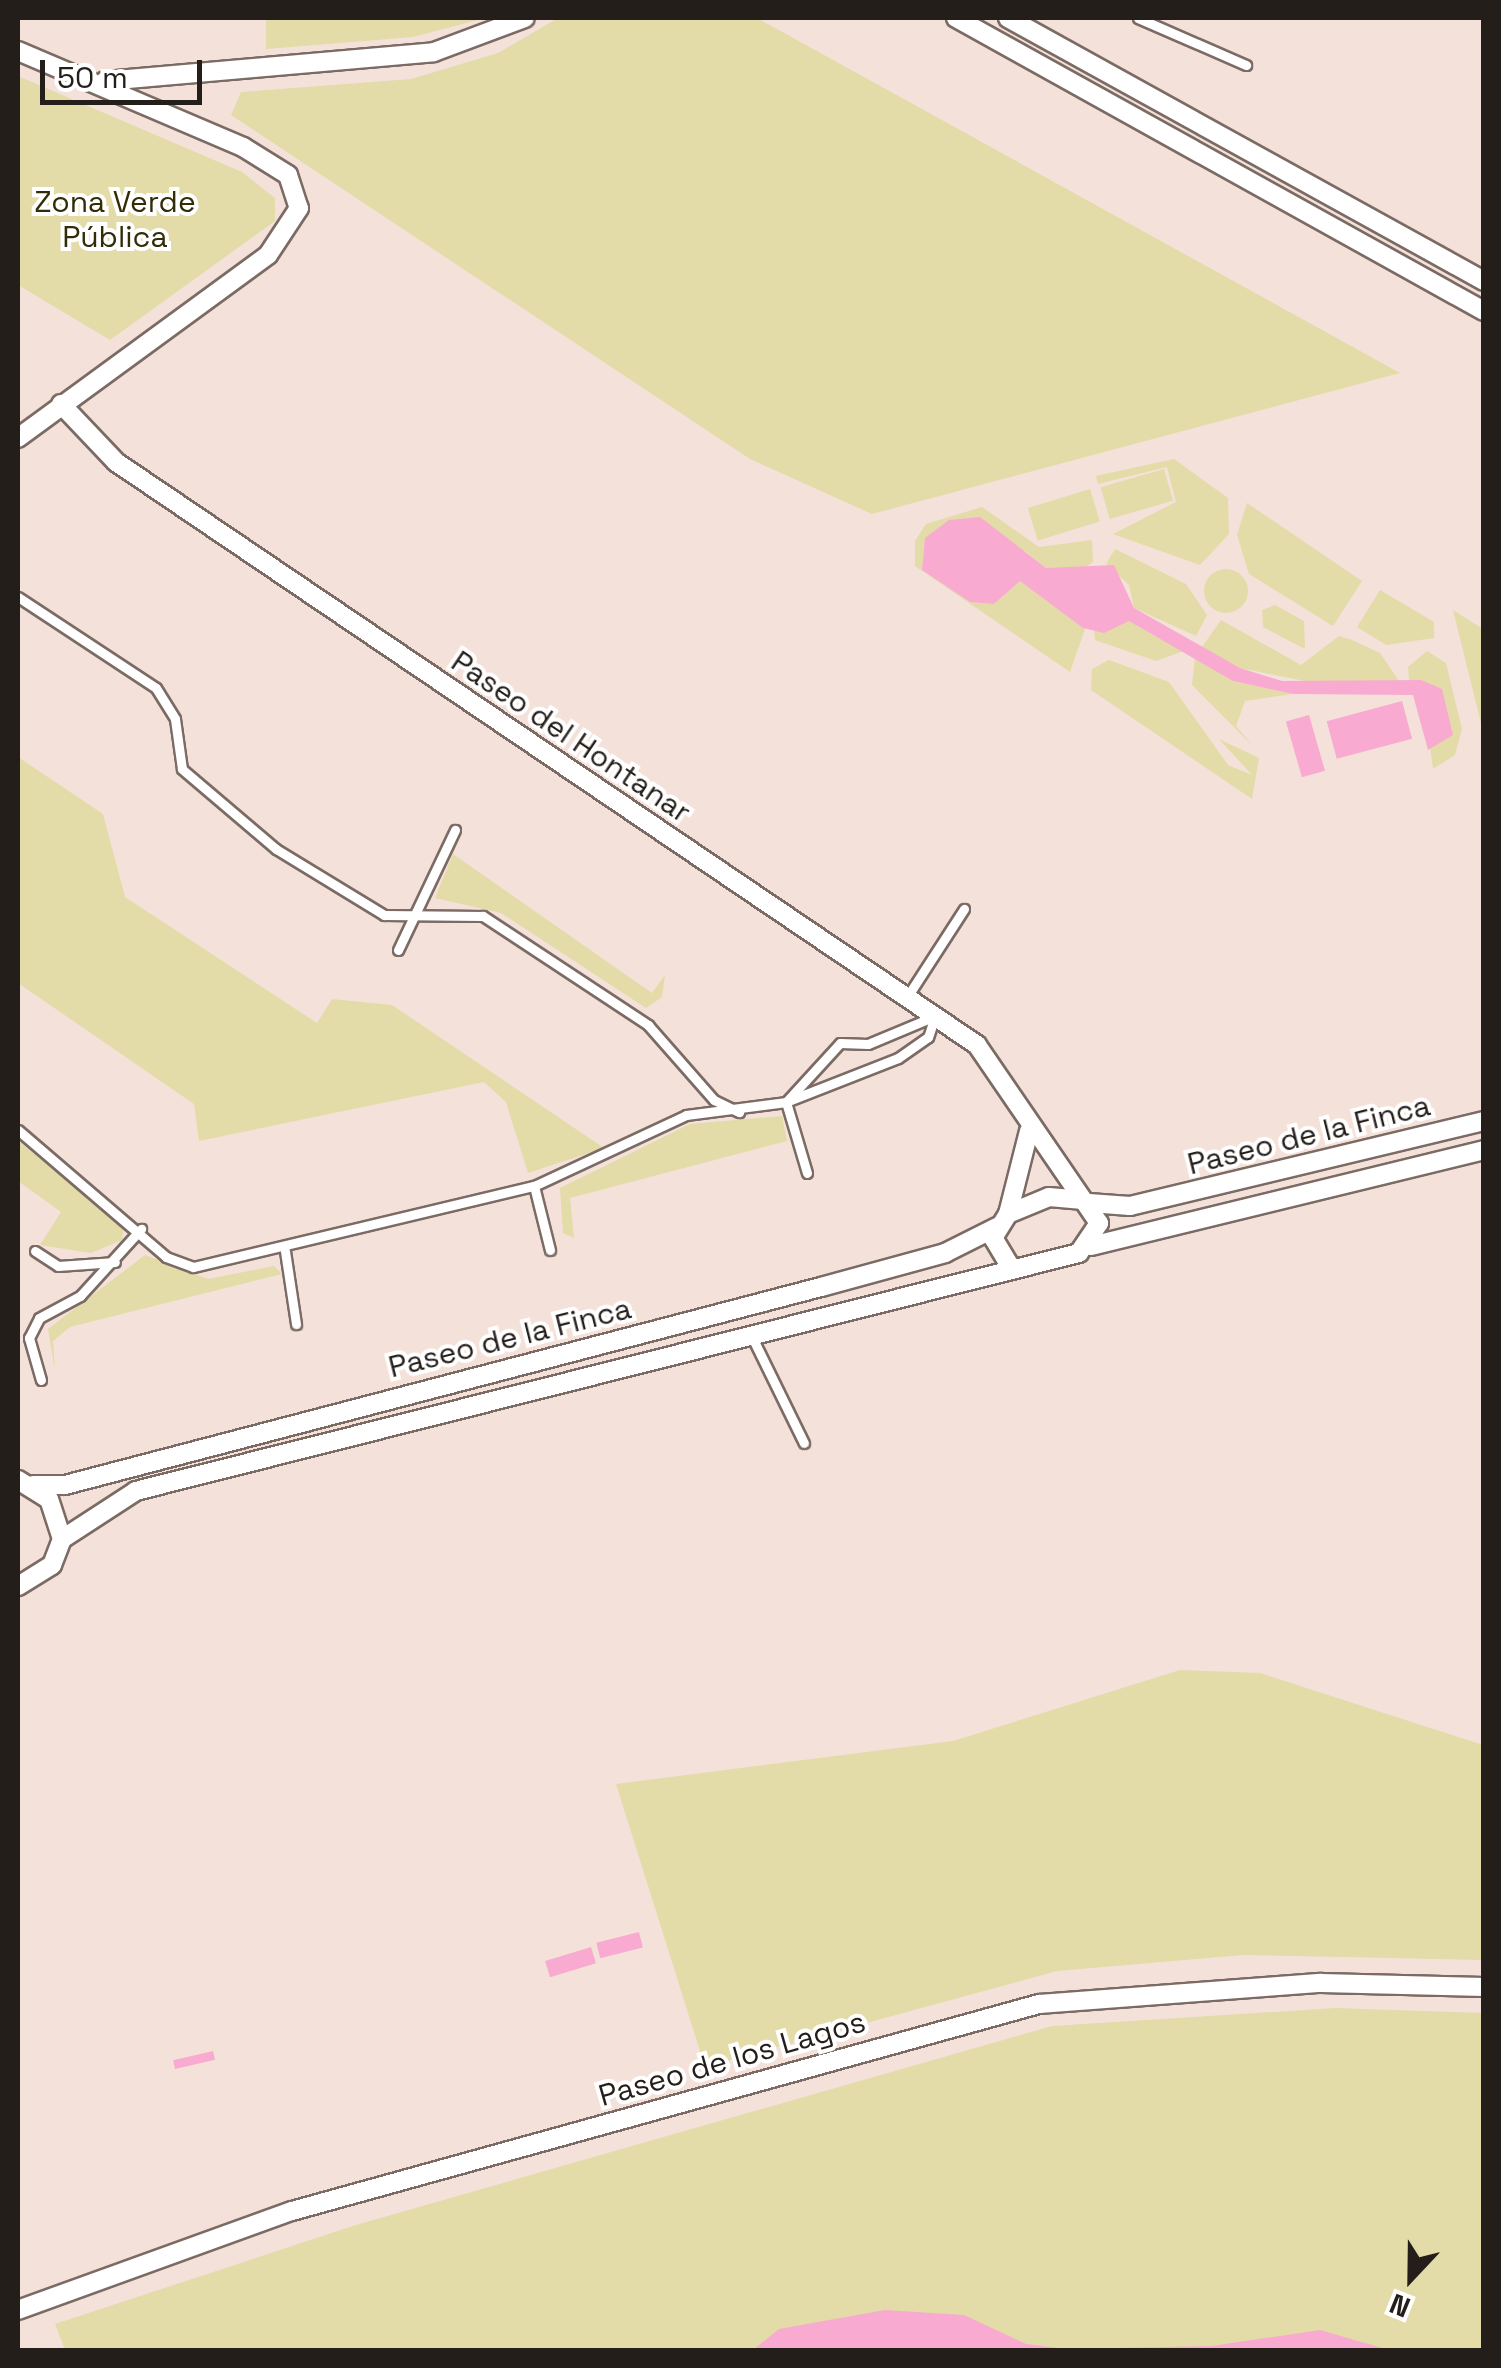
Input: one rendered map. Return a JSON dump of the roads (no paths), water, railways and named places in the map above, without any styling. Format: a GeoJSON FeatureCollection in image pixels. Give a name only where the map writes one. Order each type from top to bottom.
{"type":"FeatureCollection","features":[{"type":"Feature","properties":{"kind":"street"},"geometry":{"type":"LineString","coordinates":[[105,81],[434,52],[526,18]]}},
{"type":"Feature","properties":{"kind":"street"},"geometry":{"type":"LineString","coordinates":[[956,18],[1484,311]]}},
{"type":"Feature","properties":{"kind":"street"},"geometry":{"type":"LineString","coordinates":[[1008,18],[1484,280]]}},
{"type":"Feature","properties":{"kind":"street"},"geometry":{"type":"LineString","coordinates":[[18,51],[105,81],[279,169],[300,208],[282,244],[21,430]]}},
{"type":"Feature","properties":{"kind":"street","name":"Paseo del Hontanar"},"geometry":{"type":"LineString","coordinates":[[61,404],[116,462],[935,1016],[993,1061],[1029,1131],[1086,1201]]}},
{"type":"Feature","properties":{"kind":"street","name":"Paseo de la Finca"},"geometry":{"type":"LineString","coordinates":[[22,1480],[65,1485],[945,1253],[1048,1197],[1130,1206],[1484,1121]]}},
{"type":"Feature","properties":{"kind":"street"},"geometry":{"type":"LineString","coordinates":[[1010,1266],[994,1249],[1029,1131]]}},
{"type":"Feature","properties":{"kind":"street","name":"Paseo de la Finca"},"geometry":{"type":"LineString","coordinates":[[18,1586],[52,1565],[62,1539],[133,1492],[1010,1266],[1484,1150]]}},
{"type":"Feature","properties":{"kind":"street"},"geometry":{"type":"LineString","coordinates":[[1086,1201],[1099,1222],[1091,1246]]}},
{"type":"Feature","properties":{"kind":"street"},"geometry":{"type":"LineString","coordinates":[[22,1480],[49,1499],[62,1539]]}},
{"type":"Feature","properties":{"kind":"street","name":"Paseo de los Lagos"},"geometry":{"type":"LineString","coordinates":[[18,2310],[292,2211],[1039,2004],[1321,1983],[1484,1987]]}},
{"type":"Feature","properties":{"kind":"lane"},"geometry":{"type":"LineString","coordinates":[[1138,18],[1246,65]]}},
{"type":"Feature","properties":{"kind":"lane"},"geometry":{"type":"LineString","coordinates":[[18,597],[156,688],[175,719],[182,769],[224,812],[384,915],[483,916],[648,1025],[714,1100],[739,1112]]}},
{"type":"Feature","properties":{"kind":"lane"},"geometry":{"type":"LineString","coordinates":[[398,950],[454,830]]}},
{"type":"Feature","properties":{"kind":"lane"},"geometry":{"type":"LineString","coordinates":[[907,997],[964,909]]}},
{"type":"Feature","properties":{"kind":"lane"},"geometry":{"type":"LineString","coordinates":[[786,1102],[840,1044],[868,1044],[935,1016]]}},
{"type":"Feature","properties":{"kind":"lane"},"geometry":{"type":"LineString","coordinates":[[18,1130],[141,1229],[166,1257],[194,1267],[285,1251],[534,1186],[686,1116],[739,1112],[786,1102],[898,1058],[928,1037],[935,1016]]}},
{"type":"Feature","properties":{"kind":"lane"},"geometry":{"type":"LineString","coordinates":[[786,1102],[807,1174]]}},
{"type":"Feature","properties":{"kind":"lane"},"geometry":{"type":"LineString","coordinates":[[534,1186],[550,1250]]}},
{"type":"Feature","properties":{"kind":"lane"},"geometry":{"type":"LineString","coordinates":[[41,1380],[29,1338],[39,1318],[116,1262],[141,1229]]}},
{"type":"Feature","properties":{"kind":"lane"},"geometry":{"type":"LineString","coordinates":[[35,1251],[58,1266],[116,1262]]}},
{"type":"Feature","properties":{"kind":"lane"},"geometry":{"type":"LineString","coordinates":[[285,1251],[296,1324]]}},
{"type":"Feature","properties":{"kind":"lane"},"geometry":{"type":"LineString","coordinates":[[750,1335],[804,1443]]}},
{"type":"Feature","properties":{"kind":"park label","name":"Zona Verde Pública"},"geometry":{"type":"Point","coordinates":[115,219]}}]}
